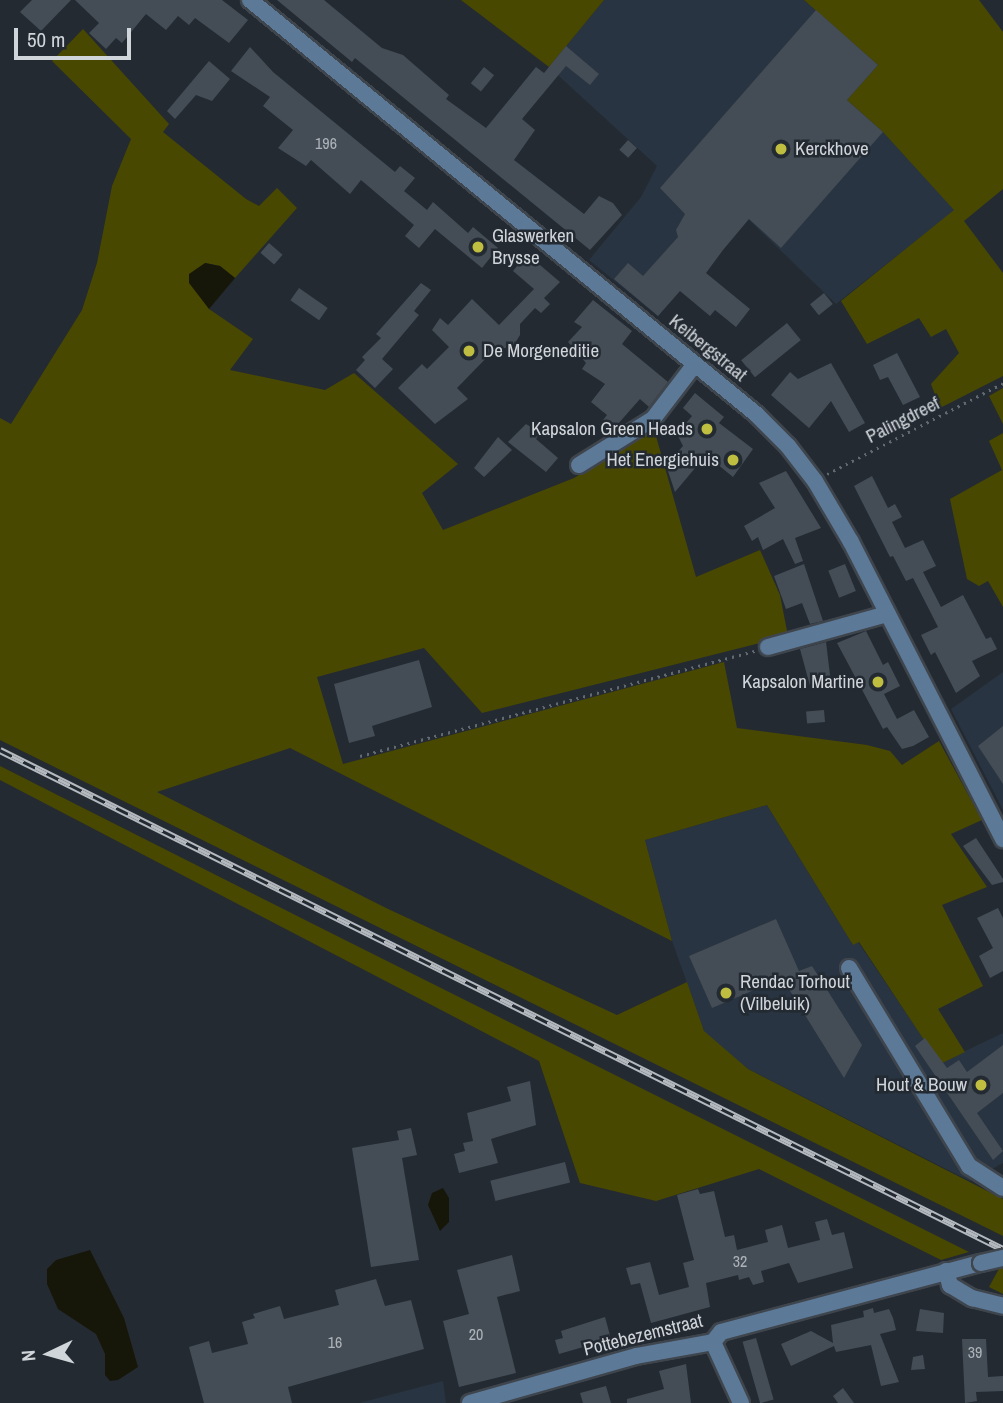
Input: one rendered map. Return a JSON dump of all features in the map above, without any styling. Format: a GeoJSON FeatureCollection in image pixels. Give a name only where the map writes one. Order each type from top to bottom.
{"type":"FeatureCollection","features":[{"type":"Feature","properties":{"kind":"street","name":"Keibergstraat"},"geometry":{"type":"LineString","coordinates":[[251,0],[756,414],[815,481],[1003,839]]}},
{"type":"Feature","properties":{"kind":"street"},"geometry":{"type":"LineString","coordinates":[[579,465],[653,419],[695,364]]}},
{"type":"Feature","properties":{"kind":"street"},"geometry":{"type":"LineString","coordinates":[[768,647],[887,614]]}},
{"type":"Feature","properties":{"kind":"street"},"geometry":{"type":"LineString","coordinates":[[849,968],[969,1166],[1003,1188]]}},
{"type":"Feature","properties":{"kind":"street","name":"Pottebezemstraat"},"geometry":{"type":"LineString","coordinates":[[470,1403],[636,1356],[713,1342],[721,1332],[1003,1258]]}},
{"type":"Feature","properties":{"kind":"street"},"geometry":{"type":"LineString","coordinates":[[946,1271],[950,1285],[972,1298],[1003,1306]]}},
{"type":"Feature","properties":{"kind":"street"},"geometry":{"type":"LineString","coordinates":[[713,1342],[741,1403]]}},
{"type":"Feature","properties":{"kind":"path","name":"Palingdreef"},"geometry":{"type":"LineString","coordinates":[[815,481],[1003,383]]}},
{"type":"Feature","properties":{"kind":"path"},"geometry":{"type":"LineString","coordinates":[[360,756],[768,647]]}},
{"type":"Feature","properties":{"kind":"shaded area"},"geometry":{"type":"Polygon","coordinates":[[[461,0],[604,0],[549,67],[461,0]]]}},
{"type":"Feature","properties":{"kind":"shaded area"},"geometry":{"type":"Polygon","coordinates":[[[604,0],[804,0],[878,65],[847,101],[883,132],[955,210],[836,304],[746,217],[658,316],[589,260],[641,197],[657,166],[549,67],[604,0]]]}},
{"type":"Feature","properties":{"kind":"shaded area"},"geometry":{"type":"Polygon","coordinates":[[[804,0],[979,0],[1003,32],[1003,189],[964,221],[1003,273],[1003,376],[940,408],[931,384],[959,353],[946,329],[931,337],[919,318],[867,344],[841,301],[954,210],[883,132],[847,100],[878,65],[804,0]]]}},
{"type":"Feature","properties":{"kind":"shaded area"},"geometry":{"type":"Polygon","coordinates":[[[83,29],[169,124],[163,132],[246,199],[259,206],[277,188],[297,208],[235,278],[220,266],[205,263],[209,309],[253,339],[230,370],[325,390],[354,373],[458,464],[422,493],[443,530],[574,478],[654,429],[696,577],[760,550],[780,595],[788,636],[482,713],[424,648],[317,677],[343,764],[724,662],[737,728],[867,745],[890,751],[902,765],[939,741],[982,820],[951,834],[987,887],[942,905],[983,986],[938,1009],[965,1052],[940,1064],[859,942],[853,945],[767,805],[645,840],[672,941],[290,748],[157,792],[386,908],[617,1015],[687,982],[704,1031],[748,1069],[1003,1199],[1003,1236],[0,740],[0,418],[11,424],[82,310],[97,263],[112,186],[131,139],[52,61],[83,29]]]}},
{"type":"Feature","properties":{"kind":"shaded area"},"geometry":{"type":"Polygon","coordinates":[[[205,263],[220,266],[235,278],[209,309],[189,283],[189,274],[205,263]]]}},
{"type":"Feature","properties":{"kind":"shaded area"},"geometry":{"type":"Polygon","coordinates":[[[1003,388],[1003,424],[989,396],[1003,388]]]}},
{"type":"Feature","properties":{"kind":"shaded area"},"geometry":{"type":"Polygon","coordinates":[[[1003,433],[1003,607],[988,581],[979,586],[967,579],[950,499],[1002,470],[989,441],[1003,433]]]}},
{"type":"Feature","properties":{"kind":"shaded area"},"geometry":{"type":"Polygon","coordinates":[[[1003,672],[1003,810],[951,709],[1003,672]]]}},
{"type":"Feature","properties":{"kind":"shaded area"},"geometry":{"type":"Polygon","coordinates":[[[0,766],[969,1252],[941,1260],[759,1169],[656,1201],[580,1183],[539,1061],[0,780],[0,766]]]}},
{"type":"Feature","properties":{"kind":"shaded area"},"geometry":{"type":"Polygon","coordinates":[[[767,805],[853,945],[858,942],[940,1063],[1003,1033],[1003,1163],[970,1181],[748,1069],[706,1036],[672,941],[645,840],[767,805]]]}},
{"type":"Feature","properties":{"kind":"shaded area"},"geometry":{"type":"Polygon","coordinates":[[[443,1188],[449,1198],[449,1222],[440,1231],[428,1205],[432,1193],[443,1188]]]}},
{"type":"Feature","properties":{"kind":"shaded area"},"geometry":{"type":"Polygon","coordinates":[[[90,1250],[124,1318],[138,1367],[118,1380],[110,1381],[105,1375],[105,1354],[96,1334],[58,1309],[47,1284],[47,1269],[56,1260],[90,1250]]]}},
{"type":"Feature","properties":{"kind":"shaded area"},"geometry":{"type":"Polygon","coordinates":[[[1000,1267],[1003,1269],[1003,1294],[989,1287],[1000,1267]]]}},
{"type":"Feature","properties":{"kind":"shaded area"},"geometry":{"type":"Polygon","coordinates":[[[443,1381],[446,1403],[359,1403],[443,1381]]]}},
{"type":"Feature","properties":{"kind":"building"},"geometry":{"type":"Polygon","coordinates":[[[32,0],[71,0],[41,31],[20,12],[32,0]]]}},
{"type":"Feature","properties":{"kind":"building"},"geometry":{"type":"Polygon","coordinates":[[[75,0],[222,0],[248,20],[229,43],[195,18],[189,25],[178,16],[166,30],[146,14],[122,43],[116,38],[106,49],[89,33],[99,23],[75,0]]]}},
{"type":"Feature","properties":{"kind":"building"},"geometry":{"type":"Polygon","coordinates":[[[277,0],[324,0],[382,48],[403,55],[449,95],[446,99],[486,128],[536,67],[544,73],[566,46],[599,74],[590,85],[566,66],[522,119],[535,130],[514,160],[584,214],[599,196],[613,203],[622,215],[590,250],[355,58],[352,62],[277,0]]]}},
{"type":"Feature","properties":{"kind":"building","name":"Kerckhove"},"geometry":{"type":"Polygon","coordinates":[[[816,10],[878,65],[847,100],[883,132],[781,248],[749,219],[723,250],[706,273],[750,309],[736,327],[715,310],[710,316],[680,291],[658,316],[614,279],[628,263],[643,276],[678,237],[676,230],[685,214],[660,188],[816,10]]]}},
{"type":"Feature","properties":{"kind":"building"},"geometry":{"type":"Polygon","coordinates":[[[250,47],[273,72],[395,172],[400,166],[415,178],[404,191],[427,210],[433,202],[468,233],[473,227],[498,248],[482,268],[435,229],[419,248],[405,236],[414,225],[361,180],[350,194],[311,160],[306,166],[278,148],[293,130],[263,106],[270,97],[231,71],[250,47]]]}},
{"type":"Feature","properties":{"kind":"building"},"geometry":{"type":"Polygon","coordinates":[[[209,61],[230,79],[212,101],[196,95],[175,119],[167,111],[209,61]]]}},
{"type":"Feature","properties":{"kind":"building"},"geometry":{"type":"Polygon","coordinates":[[[484,67],[494,75],[481,92],[471,83],[484,67]]]}},
{"type":"Feature","properties":{"kind":"building"},"geometry":{"type":"Polygon","coordinates":[[[628,140],[637,148],[628,158],[619,150],[628,140]]]}},
{"type":"Feature","properties":{"kind":"building"},"geometry":{"type":"Polygon","coordinates":[[[269,243],[283,255],[274,265],[260,253],[269,243]]]}},
{"type":"Feature","properties":{"kind":"building","name":"De Morgeneditie"},"geometry":{"type":"Polygon","coordinates":[[[527,254],[560,282],[544,298],[550,304],[541,313],[535,308],[520,324],[520,335],[512,348],[496,348],[457,388],[468,399],[435,424],[398,388],[422,364],[427,369],[449,347],[432,330],[440,318],[448,325],[472,299],[499,325],[534,289],[513,271],[527,254]]]}},
{"type":"Feature","properties":{"kind":"building"},"geometry":{"type":"Polygon","coordinates":[[[421,283],[431,290],[414,311],[419,315],[382,359],[393,369],[375,388],[356,370],[365,360],[362,357],[381,338],[376,334],[421,283]]]}},
{"type":"Feature","properties":{"kind":"building"},"geometry":{"type":"Polygon","coordinates":[[[299,288],[328,308],[319,320],[290,300],[299,288]]]}},
{"type":"Feature","properties":{"kind":"building"},"geometry":{"type":"Polygon","coordinates":[[[824,293],[833,304],[819,315],[810,304],[824,293]]]}},
{"type":"Feature","properties":{"kind":"building"},"geometry":{"type":"Polygon","coordinates":[[[593,300],[632,331],[622,344],[668,382],[649,407],[640,399],[610,433],[599,425],[607,415],[591,402],[605,384],[582,369],[586,363],[568,342],[582,327],[574,322],[593,300]]]}},
{"type":"Feature","properties":{"kind":"building"},"geometry":{"type":"Polygon","coordinates":[[[787,323],[801,340],[755,377],[741,360],[787,323]]]}},
{"type":"Feature","properties":{"kind":"building"},"geometry":{"type":"Polygon","coordinates":[[[897,353],[920,397],[903,405],[888,377],[880,380],[873,365],[897,353]]]}},
{"type":"Feature","properties":{"kind":"building"},"geometry":{"type":"Polygon","coordinates":[[[831,363],[865,423],[849,432],[831,401],[809,428],[771,395],[790,372],[798,379],[831,363]]]}},
{"type":"Feature","properties":{"kind":"building"},"geometry":{"type":"Polygon","coordinates":[[[695,393],[724,417],[719,423],[753,449],[733,477],[706,455],[675,492],[666,465],[683,446],[677,434],[692,416],[683,408],[695,393]]]}},
{"type":"Feature","properties":{"kind":"building"},"geometry":{"type":"Polygon","coordinates":[[[526,424],[541,433],[536,439],[558,458],[546,472],[508,442],[526,424]]]}},
{"type":"Feature","properties":{"kind":"building"},"geometry":{"type":"Polygon","coordinates":[[[498,437],[512,450],[484,477],[474,468],[498,437]]]}},
{"type":"Feature","properties":{"kind":"building"},"geometry":{"type":"Polygon","coordinates":[[[786,471],[821,528],[795,538],[803,561],[795,564],[783,539],[763,550],[758,537],[752,541],[744,526],[775,508],[759,483],[786,471]]]}},
{"type":"Feature","properties":{"kind":"building"},"geometry":{"type":"Polygon","coordinates":[[[872,476],[888,508],[895,504],[902,517],[892,522],[905,548],[923,540],[936,566],[923,572],[941,607],[963,595],[986,639],[991,637],[997,649],[972,661],[980,676],[956,693],[935,652],[931,655],[921,635],[938,627],[913,578],[906,581],[893,556],[890,557],[854,486],[872,476]]]}},
{"type":"Feature","properties":{"kind":"building"},"geometry":{"type":"Polygon","coordinates":[[[804,564],[823,621],[810,624],[802,603],[786,609],[774,576],[804,564]]]}},
{"type":"Feature","properties":{"kind":"building"},"geometry":{"type":"Polygon","coordinates":[[[845,564],[856,591],[839,598],[828,571],[845,564]]]}},
{"type":"Feature","properties":{"kind":"building"},"geometry":{"type":"Polygon","coordinates":[[[866,631],[883,665],[888,662],[900,686],[884,694],[897,719],[914,710],[929,737],[913,746],[902,749],[887,727],[883,729],[837,643],[866,631]]]}},
{"type":"Feature","properties":{"kind":"building"},"geometry":{"type":"Polygon","coordinates":[[[826,642],[831,683],[810,686],[800,649],[826,642]]]}},
{"type":"Feature","properties":{"kind":"building"},"geometry":{"type":"Polygon","coordinates":[[[419,660],[432,707],[372,726],[375,736],[349,743],[334,684],[419,660]]]}},
{"type":"Feature","properties":{"kind":"building"},"geometry":{"type":"Polygon","coordinates":[[[824,710],[825,722],[807,724],[806,712],[824,710]]]}},
{"type":"Feature","properties":{"kind":"building"},"geometry":{"type":"Polygon","coordinates":[[[1003,726],[1003,784],[978,746],[1003,726]]]}},
{"type":"Feature","properties":{"kind":"building"},"geometry":{"type":"Polygon","coordinates":[[[976,838],[1003,882],[992,885],[963,846],[976,838]]]}},
{"type":"Feature","properties":{"kind":"building"},"geometry":{"type":"Polygon","coordinates":[[[998,908],[1003,918],[1003,971],[990,978],[979,956],[993,948],[977,918],[998,908]]]}},
{"type":"Feature","properties":{"kind":"building","name":"Rendac Torhout (Vilbeluik)"},"geometry":{"type":"Polygon","coordinates":[[[776,919],[799,971],[812,966],[862,1045],[844,1078],[782,978],[712,1008],[689,956],[776,919]]]}},
{"type":"Feature","properties":{"kind":"building"},"geometry":{"type":"Polygon","coordinates":[[[925,1038],[947,1068],[959,1060],[967,1072],[1003,1045],[1003,1093],[977,1113],[1003,1151],[993,1160],[915,1046],[925,1038]]]}},
{"type":"Feature","properties":{"kind":"building"},"geometry":{"type":"Polygon","coordinates":[[[530,1081],[536,1125],[491,1139],[498,1163],[459,1173],[454,1154],[465,1151],[463,1143],[473,1141],[467,1113],[511,1101],[507,1087],[530,1081]]]}},
{"type":"Feature","properties":{"kind":"building"},"geometry":{"type":"Polygon","coordinates":[[[411,1128],[417,1155],[402,1158],[419,1260],[371,1267],[352,1148],[399,1140],[397,1131],[411,1128]]]}},
{"type":"Feature","properties":{"kind":"building"},"geometry":{"type":"Polygon","coordinates":[[[565,1162],[570,1182],[495,1201],[490,1181],[565,1162]]]}},
{"type":"Feature","properties":{"kind":"building"},"geometry":{"type":"Polygon","coordinates":[[[698,1189],[700,1194],[714,1191],[725,1237],[734,1235],[737,1250],[768,1242],[765,1230],[782,1225],[788,1248],[820,1240],[815,1222],[827,1219],[832,1235],[844,1232],[853,1268],[798,1283],[789,1263],[761,1271],[764,1282],[753,1285],[749,1277],[739,1280],[738,1275],[706,1283],[710,1307],[651,1323],[640,1283],[631,1285],[626,1268],[650,1262],[659,1295],[689,1287],[683,1263],[694,1260],[677,1195],[698,1189]]]}},
{"type":"Feature","properties":{"kind":"building"},"geometry":{"type":"Polygon","coordinates":[[[512,1255],[520,1291],[497,1297],[516,1373],[459,1387],[443,1321],[469,1314],[457,1270],[512,1255]]]}},
{"type":"Feature","properties":{"kind":"building"},"geometry":{"type":"Polygon","coordinates":[[[376,1279],[385,1306],[411,1300],[424,1349],[288,1387],[292,1403],[204,1403],[189,1347],[209,1341],[212,1353],[248,1344],[242,1322],[255,1318],[253,1314],[280,1306],[284,1319],[339,1305],[335,1290],[376,1279]]]}},
{"type":"Feature","properties":{"kind":"building"},"geometry":{"type":"Polygon","coordinates":[[[873,1308],[874,1313],[889,1309],[893,1318],[896,1330],[880,1334],[899,1382],[881,1386],[871,1345],[836,1352],[834,1346],[791,1366],[781,1344],[811,1331],[833,1343],[831,1325],[864,1317],[863,1311],[873,1308]]]}},
{"type":"Feature","properties":{"kind":"building"},"geometry":{"type":"Polygon","coordinates":[[[920,1309],[944,1313],[943,1333],[916,1331],[920,1309]]]}},
{"type":"Feature","properties":{"kind":"building"},"geometry":{"type":"Polygon","coordinates":[[[605,1317],[611,1339],[559,1354],[555,1340],[563,1338],[561,1331],[605,1317]]]}},
{"type":"Feature","properties":{"kind":"building"},"geometry":{"type":"Polygon","coordinates":[[[756,1338],[774,1400],[760,1403],[743,1342],[756,1338]]]}},
{"type":"Feature","properties":{"kind":"building"},"geometry":{"type":"Polygon","coordinates":[[[962,1339],[986,1339],[988,1377],[1003,1376],[1003,1391],[976,1392],[977,1401],[965,1403],[962,1339]]]}},
{"type":"Feature","properties":{"kind":"building"},"geometry":{"type":"Polygon","coordinates":[[[923,1355],[925,1369],[911,1370],[913,1357],[923,1355]]]}},
{"type":"Feature","properties":{"kind":"building"},"geometry":{"type":"Polygon","coordinates":[[[686,1364],[691,1403],[627,1403],[627,1399],[664,1389],[659,1371],[686,1364]]]}},
{"type":"Feature","properties":{"kind":"building"},"geometry":{"type":"Polygon","coordinates":[[[606,1386],[611,1403],[583,1403],[580,1393],[606,1386]]]}},
{"type":"Feature","properties":{"kind":"building"},"geometry":{"type":"Polygon","coordinates":[[[843,1388],[854,1403],[838,1403],[833,1396],[843,1388]]]}},
{"type":"Feature","properties":{"kind":"railway"},"geometry":{"type":"LineString","coordinates":[[0,750],[1003,1249]]}},
{"type":"Feature","properties":{"kind":"place","name":"Kerckhove"},"geometry":{"type":"Point","coordinates":[781,149]}},
{"type":"Feature","properties":{"kind":"place","name":"Glaswerken Brysse"},"geometry":{"type":"Point","coordinates":[478,247]}},
{"type":"Feature","properties":{"kind":"place","name":"De Morgeneditie"},"geometry":{"type":"Point","coordinates":[469,351]}},
{"type":"Feature","properties":{"kind":"place","name":"Kapsalon Green Heads"},"geometry":{"type":"Point","coordinates":[707,429]}},
{"type":"Feature","properties":{"kind":"place","name":"Het Energiehuis"},"geometry":{"type":"Point","coordinates":[733,460]}},
{"type":"Feature","properties":{"kind":"place","name":"Kapsalon Martine"},"geometry":{"type":"Point","coordinates":[878,682]}},
{"type":"Feature","properties":{"kind":"place","name":"Rendac Torhout (Vilbeluik)"},"geometry":{"type":"Point","coordinates":[726,993]}},
{"type":"Feature","properties":{"kind":"place","name":"Hout & Bouw"},"geometry":{"type":"Point","coordinates":[981,1085]}}]}
